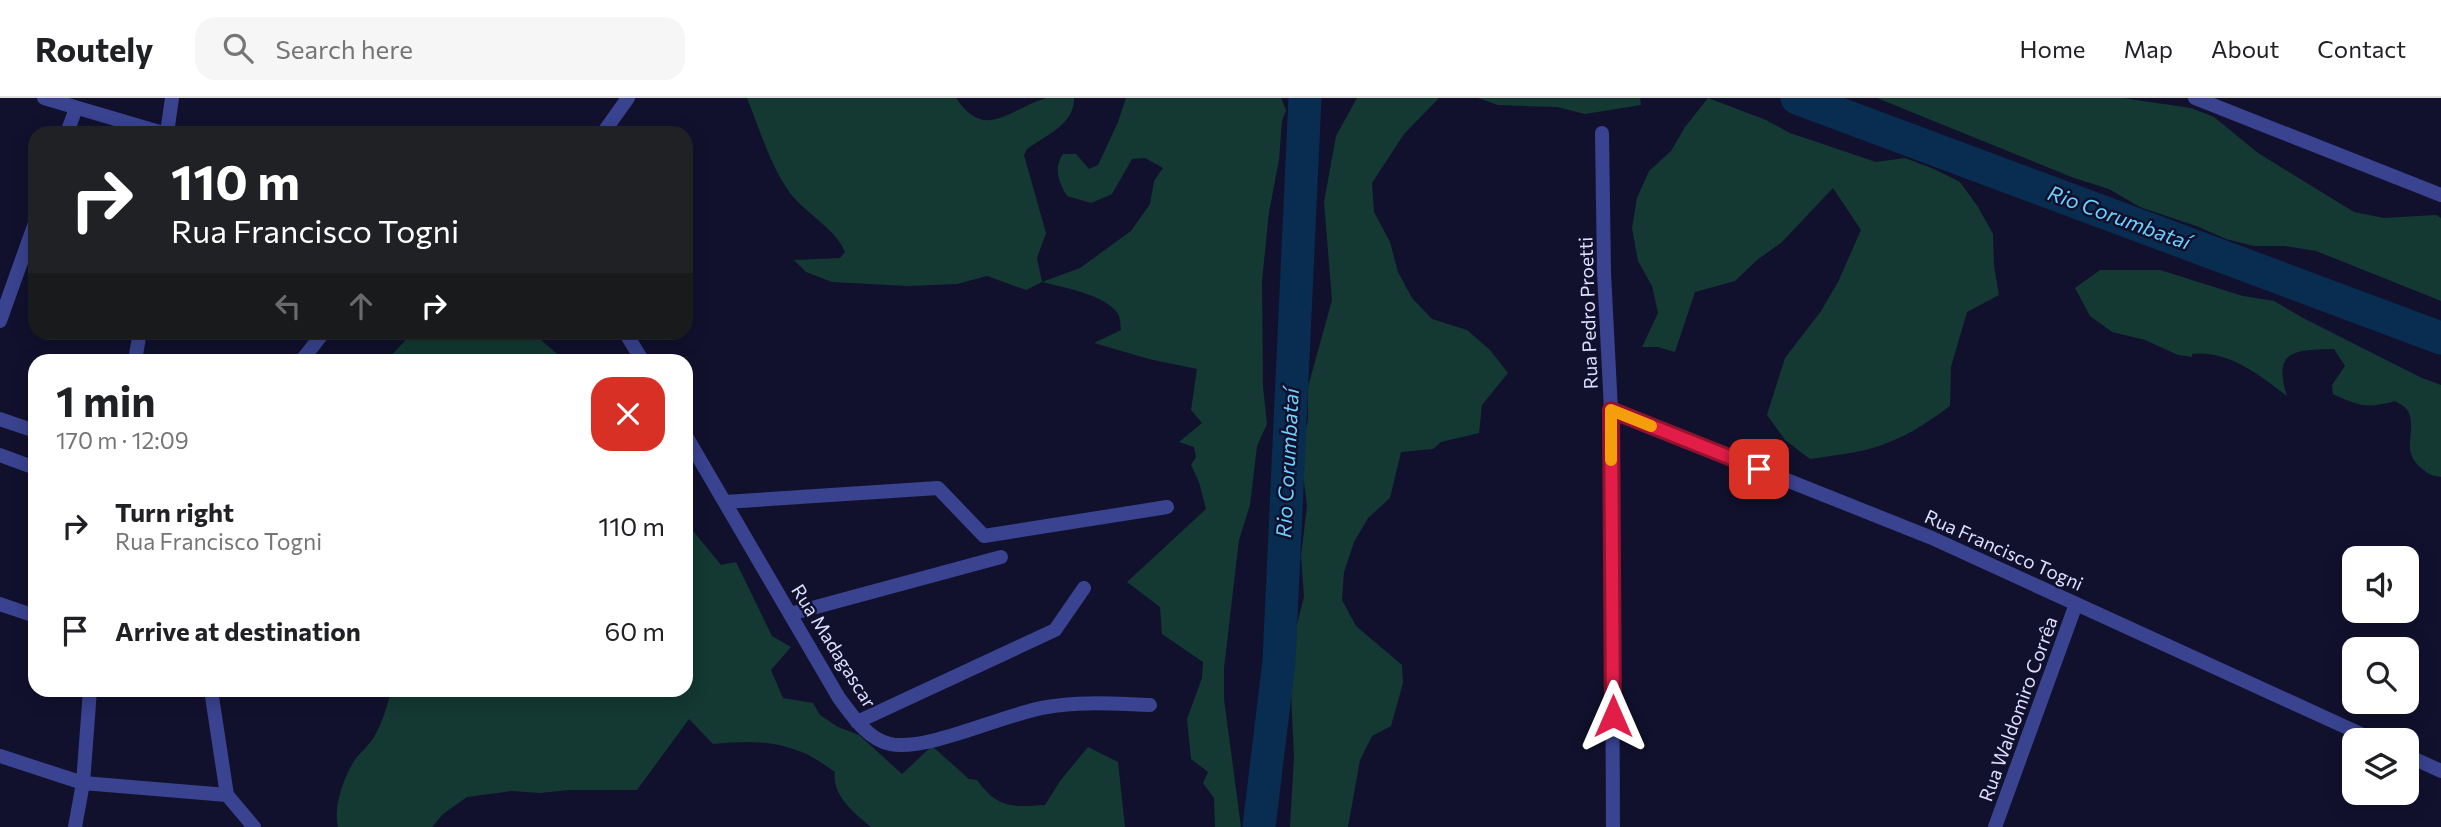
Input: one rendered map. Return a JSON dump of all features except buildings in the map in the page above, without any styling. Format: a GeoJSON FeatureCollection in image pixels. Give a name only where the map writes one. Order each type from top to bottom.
{"type":"FeatureCollection","features":[{"type":"Feature","properties":{"kind":"street"},"geometry":{"type":"LineString","coordinates":[[44,98],[140,126]]}},
{"type":"Feature","properties":{"kind":"street"},"geometry":{"type":"LineString","coordinates":[[166,126],[172,98]]}},
{"type":"Feature","properties":{"kind":"street"},"geometry":{"type":"LineString","coordinates":[[608,126],[628,98]]}},
{"type":"Feature","properties":{"kind":"street"},"geometry":{"type":"LineString","coordinates":[[2195,98],[2441,195]]}},
{"type":"Feature","properties":{"kind":"street"},"geometry":{"type":"LineString","coordinates":[[70,126],[76,108]]}},
{"type":"Feature","properties":{"kind":"street","name":"Rua Pedro Proetti"},"geometry":{"type":"LineString","coordinates":[[1602,133],[1604,273],[1611,410],[1614,827]]}},
{"type":"Feature","properties":{"kind":"street"},"geometry":{"type":"LineString","coordinates":[[0,321],[28,243]]}},
{"type":"Feature","properties":{"kind":"street","name":"Rua Francisco Togni"},"geometry":{"type":"LineString","coordinates":[[1611,410],[1932,538],[2348,728]]}},
{"type":"Feature","properties":{"kind":"street"},"geometry":{"type":"LineString","coordinates":[[0,419],[28,429]]}},
{"type":"Feature","properties":{"kind":"street","name":"Rua Madagascar"},"geometry":{"type":"LineString","coordinates":[[693,448],[839,698],[857,722],[872,736],[896,745],[930,741],[1047,707],[1090,703],[1150,705]]}},
{"type":"Feature","properties":{"kind":"street"},"geometry":{"type":"LineString","coordinates":[[0,455],[28,465]]}},
{"type":"Feature","properties":{"kind":"street"},"geometry":{"type":"LineString","coordinates":[[724,502],[938,488],[984,536],[1167,507]]}},
{"type":"Feature","properties":{"kind":"street"},"geometry":{"type":"LineString","coordinates":[[790,614],[1001,557]]}},
{"type":"Feature","properties":{"kind":"street"},"geometry":{"type":"LineString","coordinates":[[857,722],[1055,630],[1084,588]]}},
{"type":"Feature","properties":{"kind":"street"},"geometry":{"type":"LineString","coordinates":[[0,604],[28,614]]}},
{"type":"Feature","properties":{"kind":"street","name":"Rua Waldomiro Corrêa"},"geometry":{"type":"LineString","coordinates":[[1995,827],[2076,604]]}},
{"type":"Feature","properties":{"kind":"street"},"geometry":{"type":"LineString","coordinates":[[75,827],[83,783],[89,697]]}},
{"type":"Feature","properties":{"kind":"street"},"geometry":{"type":"LineString","coordinates":[[212,697],[227,795],[254,827]]}},
{"type":"Feature","properties":{"kind":"street"},"geometry":{"type":"LineString","coordinates":[[0,756],[83,783],[227,795]]}},
{"type":"Feature","properties":{"kind":"street"},"geometry":{"type":"LineString","coordinates":[[2419,761],[2441,771]]}},
{"type":"Feature","properties":{"kind":"green space"},"geometry":{"type":"Polygon","coordinates":[[[747,98],[956,98],[967,111],[978,118],[988,120],[1047,98],[1074,98],[1070,115],[1064,122],[1027,149],[1024,155],[1046,233],[1037,258],[1042,282],[1026,290],[987,276],[957,284],[908,286],[832,282],[806,272],[794,260],[840,258],[845,252],[835,236],[797,201],[783,182],[747,98]]]}},
{"type":"Feature","properties":{"kind":"green space"},"geometry":{"type":"Polygon","coordinates":[[[1126,98],[1281,98],[1286,110],[1282,121],[1279,160],[1269,212],[1262,281],[1263,387],[1267,424],[1257,446],[1250,505],[1239,540],[1224,668],[1224,699],[1241,827],[1215,827],[1214,798],[1203,783],[1208,772],[1191,759],[1187,719],[1202,678],[1203,662],[1162,634],[1160,607],[1127,582],[1206,509],[1191,465],[1196,457],[1194,447],[1179,442],[1202,423],[1191,410],[1197,369],[1094,343],[1121,330],[1119,316],[1112,307],[1083,293],[1042,282],[1080,268],[1131,231],[1150,204],[1154,181],[1163,168],[1145,158],[1132,159],[1112,194],[1091,203],[1067,196],[1058,175],[1058,165],[1063,154],[1076,154],[1089,169],[1098,165],[1126,98]]]}},
{"type":"Feature","properties":{"kind":"green space"},"geometry":{"type":"Polygon","coordinates":[[[1357,98],[1439,98],[1404,134],[1372,183],[1374,212],[1390,242],[1398,272],[1412,298],[1432,319],[1467,330],[1490,350],[1508,373],[1482,405],[1479,433],[1441,442],[1433,449],[1401,452],[1390,498],[1368,518],[1354,542],[1344,572],[1342,600],[1356,626],[1402,665],[1403,683],[1391,726],[1372,736],[1360,760],[1348,827],[1290,827],[1294,757],[1291,692],[1297,624],[1304,597],[1301,556],[1307,506],[1301,457],[1308,419],[1308,387],[1332,300],[1324,202],[1336,136],[1357,98]]]}},
{"type":"Feature","properties":{"kind":"green space"},"geometry":{"type":"Polygon","coordinates":[[[1478,98],[1640,98],[1641,105],[1585,114],[1557,107],[1498,105],[1478,98]]]}},
{"type":"Feature","properties":{"kind":"green space"},"geometry":{"type":"Polygon","coordinates":[[[1708,98],[1766,120],[1790,133],[1876,162],[1905,158],[1960,182],[1993,234],[1994,266],[1999,295],[1967,312],[1951,367],[1950,406],[1891,442],[1862,451],[1810,459],[1785,440],[1767,415],[1785,358],[1821,311],[1838,282],[1861,230],[1833,188],[1782,242],[1757,260],[1735,281],[1695,292],[1675,352],[1658,347],[1642,347],[1658,313],[1652,286],[1638,261],[1632,228],[1637,198],[1649,171],[1671,151],[1685,127],[1708,98]]]}},
{"type":"Feature","properties":{"kind":"green space"},"geometry":{"type":"Polygon","coordinates":[[[1877,98],[2122,98],[2191,108],[2214,117],[2258,153],[2354,212],[2384,218],[2436,215],[2441,218],[2441,301],[2316,251],[2285,246],[2254,246],[2226,239],[2140,207],[2109,189],[2074,178],[1877,98]]]}},
{"type":"Feature","properties":{"kind":"green space"},"geometry":{"type":"Polygon","coordinates":[[[2100,270],[2160,270],[2243,296],[2274,301],[2422,378],[2441,385],[2441,477],[2426,472],[2415,461],[2410,449],[2410,416],[2402,405],[2395,401],[2363,405],[2333,394],[2332,385],[2345,366],[2334,349],[2298,352],[2285,361],[2283,381],[2287,396],[2254,372],[2231,360],[2206,354],[2192,354],[2192,357],[2178,355],[2145,340],[2112,332],[2090,316],[2075,288],[2100,270]]]}},
{"type":"Feature","properties":{"kind":"green space"},"geometry":{"type":"Polygon","coordinates":[[[406,340],[541,340],[557,354],[393,354],[406,340]]]}},
{"type":"Feature","properties":{"kind":"green space"},"geometry":{"type":"Polygon","coordinates":[[[693,532],[721,565],[736,562],[772,636],[791,647],[771,670],[783,698],[813,703],[820,715],[838,727],[859,735],[902,774],[932,746],[969,779],[977,780],[992,796],[1015,806],[1045,805],[1060,781],[1088,747],[1118,762],[1125,827],[871,827],[840,796],[835,772],[816,760],[776,744],[713,744],[689,719],[637,790],[569,790],[540,793],[512,791],[467,797],[443,814],[432,827],[338,827],[338,801],[347,773],[377,731],[389,697],[693,697],[693,532]]]}},
{"type":"Feature","properties":{"kind":"waterway","name":"Rio Corumbataí"},"geometry":{"type":"LineString","coordinates":[[1259,827],[1279,661],[1305,98]]}},
{"type":"Feature","properties":{"kind":"waterway","name":"Rio Corumbataí"},"geometry":{"type":"LineString","coordinates":[[1797,98],[2441,338]]}},
{"type":"Feature","properties":{"kind":"slow traffic"},"geometry":{"type":"LineString","coordinates":[[1611,460],[1611,410],[1651,426]]}},
{"type":"Feature","properties":{"kind":"route"},"geometry":{"type":"LineString","coordinates":[[1613,716],[1611,410],[1759,469]]}}]}
